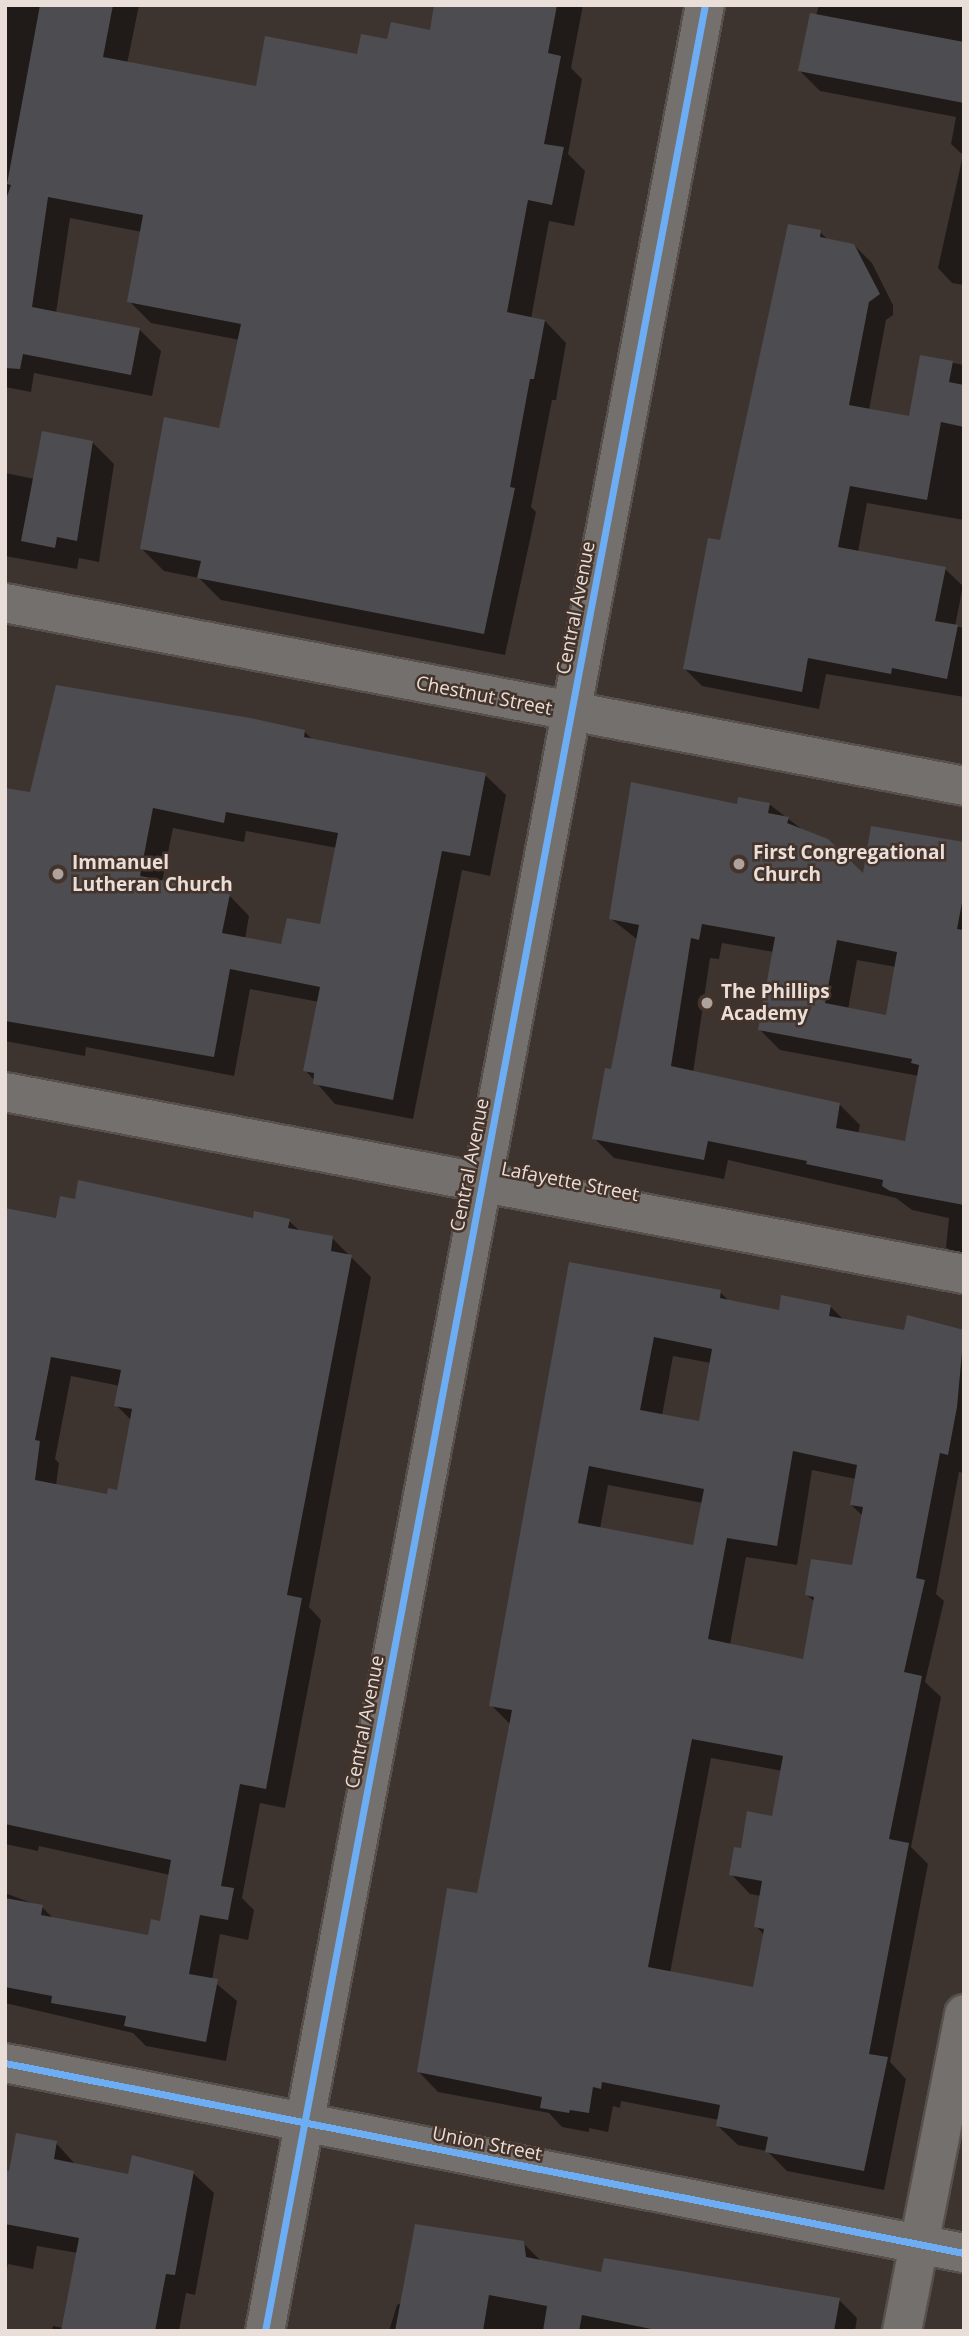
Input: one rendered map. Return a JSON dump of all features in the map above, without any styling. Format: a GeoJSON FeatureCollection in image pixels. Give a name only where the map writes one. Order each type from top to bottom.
{"type":"FeatureCollection","features":[{"type":"Feature","properties":{"kind":"street","name":"Central Avenue"},"geometry":{"type":"LineString","coordinates":[[265,2331],[705,5]]}},
{"type":"Feature","properties":{"kind":"street","name":"Chestnut Street"},"geometry":{"type":"LineString","coordinates":[[5,603],[964,786]]}},
{"type":"Feature","properties":{"kind":"street","name":"Lafayette Street"},"geometry":{"type":"LineString","coordinates":[[5,1092],[964,1274]]}},
{"type":"Feature","properties":{"kind":"street"},"geometry":{"type":"LineString","coordinates":[[902,2331],[964,2014]]}},
{"type":"Feature","properties":{"kind":"street","name":"Union Street"},"geometry":{"type":"LineString","coordinates":[[5,2063],[964,2253]]}},
{"type":"Feature","properties":{"kind":"building"},"geometry":{"type":"Polygon","coordinates":[[[40,5],[113,5],[103,57],[256,86],[265,36],[357,54],[361,34],[387,39],[391,22],[430,30],[434,5],[557,5],[548,53],[561,56],[544,144],[564,147],[552,205],[528,200],[507,312],[545,320],[534,379],[530,379],[510,487],[515,488],[484,634],[197,578],[201,561],[140,549],[164,417],[219,428],[241,324],[127,302],[143,215],[48,197],[32,307],[140,328],[131,375],[23,354],[20,369],[5,368],[5,202],[11,185],[7,184],[40,5]]]}},
{"type":"Feature","properties":{"kind":"building"},"geometry":{"type":"Polygon","coordinates":[[[810,13],[964,42],[964,103],[798,71],[810,13]]]}},
{"type":"Feature","properties":{"kind":"building"},"geometry":{"type":"Polygon","coordinates":[[[788,224],[821,230],[820,237],[854,244],[880,294],[869,302],[849,405],[909,416],[920,355],[953,361],[949,382],[964,385],[964,427],[941,422],[927,500],[850,486],[838,547],[946,567],[935,621],[958,625],[947,679],[892,668],[891,674],[808,658],[802,692],[683,669],[708,538],[720,540],[788,224]]]}},
{"type":"Feature","properties":{"kind":"building"},"geometry":{"type":"Polygon","coordinates":[[[42,431],[93,441],[77,541],[57,537],[55,548],[21,541],[42,431]]]}},
{"type":"Feature","properties":{"kind":"building"},"geometry":{"type":"Polygon","coordinates":[[[56,685],[250,718],[305,730],[304,737],[486,773],[470,856],[442,851],[393,1100],[313,1084],[314,1073],[303,1071],[320,987],[230,969],[214,1057],[5,1021],[5,788],[30,792],[56,685]],[[153,808],[140,876],[230,894],[222,933],[281,944],[287,918],[320,924],[338,833],[226,812],[224,823],[153,808]]]}},
{"type":"Feature","properties":{"kind":"building"},"geometry":{"type":"Polygon","coordinates":[[[631,782],[737,804],[738,797],[770,803],[768,813],[789,817],[787,823],[828,839],[863,873],[871,826],[964,842],[964,892],[957,929],[964,930],[964,1205],[890,1191],[882,1186],[883,1180],[806,1164],[807,1161],[708,1141],[704,1160],[592,1139],[605,1068],[611,1069],[639,925],[609,919],[631,782]],[[702,924],[699,940],[691,938],[671,1066],[840,1103],[836,1128],[905,1141],[919,1065],[911,1063],[912,1059],[758,1030],[775,937],[702,924]],[[837,940],[825,1003],[886,1015],[897,952],[837,940]]]}},
{"type":"Feature","properties":{"kind":"building"},"geometry":{"type":"Polygon","coordinates":[[[78,1180],[253,1218],[254,1211],[290,1219],[288,1228],[333,1236],[331,1251],[352,1255],[287,1595],[302,1598],[266,1789],[240,1784],[221,1886],[234,1888],[228,1920],[200,1915],[189,1974],[218,1979],[206,2042],[124,2026],[126,2016],[51,2003],[52,1996],[5,1987],[5,1898],[43,1905],[41,1915],[148,1935],[151,1919],[160,1921],[171,1860],[5,1824],[5,1208],[56,1218],[60,1196],[75,1199],[78,1180]],[[51,1357],[35,1440],[40,1441],[35,1480],[107,1494],[108,1488],[117,1490],[132,1409],[114,1406],[121,1370],[51,1357]]]}},
{"type":"Feature","properties":{"kind":"building"},"geometry":{"type":"Polygon","coordinates":[[[569,1262],[721,1290],[720,1298],[779,1310],[781,1295],[831,1305],[829,1316],[904,1330],[907,1315],[964,1330],[957,1407],[948,1455],[940,1453],[916,1578],[925,1580],[904,1672],[922,1676],[889,1839],[909,1843],[869,2054],[888,2057],[864,2171],[765,2152],[768,2137],[716,2126],[720,2105],[602,2082],[601,2089],[593,2087],[589,2113],[570,2110],[569,2113],[540,2108],[542,2097],[417,2072],[447,1888],[477,1893],[512,1710],[489,1706],[569,1262]],[[654,1337],[640,1410],[699,1421],[712,1349],[654,1337]],[[793,1451],[777,1546],[727,1538],[708,1639],[803,1659],[814,1597],[805,1595],[811,1559],[852,1565],[863,1507],[850,1505],[857,1465],[793,1451]],[[589,1466],[578,1523],[693,1545],[704,1489],[589,1466]],[[692,1739],[648,1967],[753,1987],[764,1929],[754,1927],[762,1881],[729,1875],[734,1847],[741,1848],[747,1811],[772,1816],[783,1756],[692,1739]]]}},
{"type":"Feature","properties":{"kind":"building"},"geometry":{"type":"Polygon","coordinates":[[[16,2133],[57,2141],[54,2159],[128,2174],[132,2155],[194,2171],[175,2275],[166,2274],[155,2331],[61,2331],[79,2238],[5,2224],[5,2170],[9,2171],[16,2133]]]}},
{"type":"Feature","properties":{"kind":"building"},"geometry":{"type":"Polygon","coordinates":[[[415,2224],[524,2241],[526,2257],[601,2272],[604,2258],[840,2298],[834,2331],[661,2331],[582,2315],[579,2331],[543,2331],[547,2306],[489,2295],[483,2331],[395,2331],[415,2224]]]}},
{"type":"Feature","properties":{"kind":"cycle path"},"geometry":{"type":"LineString","coordinates":[[265,2331],[705,5]]}},
{"type":"Feature","properties":{"kind":"cycle path"},"geometry":{"type":"LineString","coordinates":[[5,2063],[964,2253]]}},
{"type":"Feature","properties":{"kind":"place","name":"First Congregational Church"},"geometry":{"type":"Point","coordinates":[739,864]}},
{"type":"Feature","properties":{"kind":"place","name":"Immanuel Lutheran Church"},"geometry":{"type":"Point","coordinates":[58,874]}},
{"type":"Feature","properties":{"kind":"place","name":"The Phillips Academy"},"geometry":{"type":"Point","coordinates":[707,1003]}}]}
